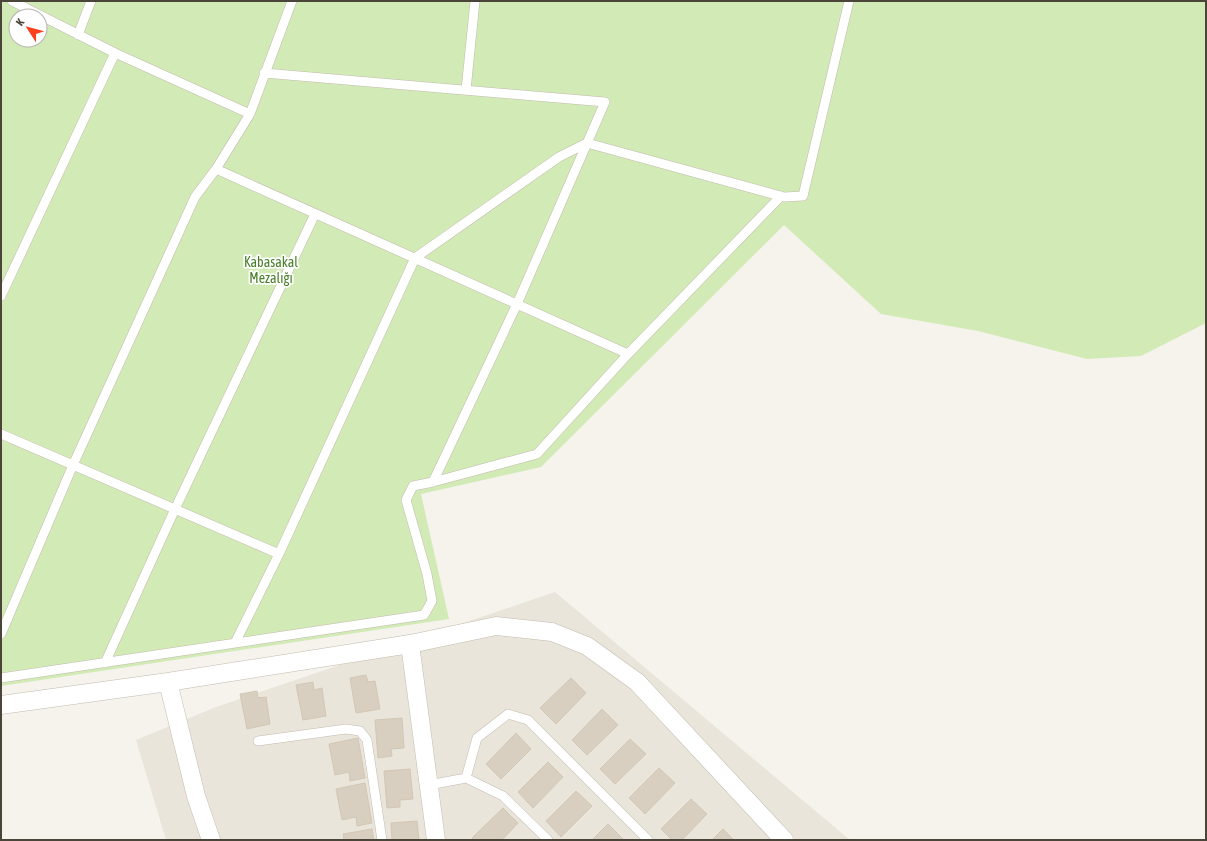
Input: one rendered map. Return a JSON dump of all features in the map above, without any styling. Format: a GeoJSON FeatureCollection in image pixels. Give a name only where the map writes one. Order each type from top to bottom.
{"type":"FeatureCollection","features":[{"type":"Feature","properties":{"kind":"street"},"geometry":{"type":"LineString","coordinates":[[1,705],[168,682],[410,644],[496,626],[552,632],[587,646],[637,682],[784,840]]}},
{"type":"Feature","properties":{"kind":"street"},"geometry":{"type":"LineString","coordinates":[[410,644],[436,840]]}},
{"type":"Feature","properties":{"kind":"street"},"geometry":{"type":"LineString","coordinates":[[168,682],[196,796],[211,840]]}},
{"type":"Feature","properties":{"kind":"lane"},"geometry":{"type":"LineString","coordinates":[[12,1],[115,53],[250,114]]}},
{"type":"Feature","properties":{"kind":"lane"},"geometry":{"type":"LineString","coordinates":[[78,34],[91,1]]}},
{"type":"Feature","properties":{"kind":"lane"},"geometry":{"type":"LineString","coordinates":[[1,634],[73,465],[195,197],[216,169],[250,114],[292,1]]}},
{"type":"Feature","properties":{"kind":"lane"},"geometry":{"type":"LineString","coordinates":[[466,90],[475,1]]}},
{"type":"Feature","properties":{"kind":"lane"},"geometry":{"type":"LineString","coordinates":[[235,643],[279,554],[415,258],[559,157],[587,143],[781,196],[803,196],[849,1]]}},
{"type":"Feature","properties":{"kind":"lane"},"geometry":{"type":"LineString","coordinates":[[1,296],[115,53]]}},
{"type":"Feature","properties":{"kind":"lane"},"geometry":{"type":"LineString","coordinates":[[264,73],[605,102],[517,304],[433,482]]}},
{"type":"Feature","properties":{"kind":"lane"},"geometry":{"type":"LineString","coordinates":[[216,169],[628,354]]}},
{"type":"Feature","properties":{"kind":"lane"},"geometry":{"type":"LineString","coordinates":[[1,678],[105,664],[424,615],[432,601],[427,574],[406,500],[413,486],[537,454],[628,354],[781,196]]}},
{"type":"Feature","properties":{"kind":"lane"},"geometry":{"type":"LineString","coordinates":[[105,664],[175,509],[315,214]]}},
{"type":"Feature","properties":{"kind":"lane"},"geometry":{"type":"LineString","coordinates":[[1,434],[279,554]]}},
{"type":"Feature","properties":{"kind":"lane"},"geometry":{"type":"LineString","coordinates":[[466,778],[477,738],[508,714],[528,720],[648,840]]}},
{"type":"Feature","properties":{"kind":"lane"},"geometry":{"type":"LineString","coordinates":[[258,741],[346,729],[360,731],[366,740],[382,840]]}},
{"type":"Feature","properties":{"kind":"lane"},"geometry":{"type":"LineString","coordinates":[[429,785],[466,778],[503,796],[548,840]]}},
{"type":"Feature","properties":{"kind":"shaded area"},"geometry":{"type":"Polygon","coordinates":[[[555,592],[850,840],[166,840],[136,740],[216,707],[555,592]]]}},
{"type":"Feature","properties":{"kind":"green space","name":"Kabasakal Mezalığı"},"geometry":{"type":"Polygon","coordinates":[[[1,1],[1206,1],[1206,323],[1141,356],[1087,359],[978,331],[881,314],[784,225],[541,467],[421,494],[449,619],[1,686],[1,1]]]}},
{"type":"Feature","properties":{"kind":"building"},"geometry":{"type":"Polygon","coordinates":[[[366,675],[368,682],[375,681],[380,709],[356,713],[350,678],[366,675]]]}},
{"type":"Feature","properties":{"kind":"building"},"geometry":{"type":"Polygon","coordinates":[[[571,678],[586,693],[556,724],[540,708],[571,678]]]}},
{"type":"Feature","properties":{"kind":"building"},"geometry":{"type":"Polygon","coordinates":[[[313,682],[314,690],[322,688],[326,716],[303,720],[296,685],[313,682]]]}},
{"type":"Feature","properties":{"kind":"building"},"geometry":{"type":"Polygon","coordinates":[[[257,691],[258,698],[266,697],[270,724],[247,729],[240,694],[257,691]]]}},
{"type":"Feature","properties":{"kind":"building"},"geometry":{"type":"Polygon","coordinates":[[[602,709],[618,725],[587,755],[572,740],[602,709]]]}},
{"type":"Feature","properties":{"kind":"building"},"geometry":{"type":"Polygon","coordinates":[[[402,718],[404,748],[391,749],[392,756],[378,758],[375,720],[402,718]]]}},
{"type":"Feature","properties":{"kind":"building"},"geometry":{"type":"Polygon","coordinates":[[[516,733],[531,749],[501,779],[486,764],[516,733]]]}},
{"type":"Feature","properties":{"kind":"building"},"geometry":{"type":"Polygon","coordinates":[[[358,738],[365,778],[350,781],[349,772],[335,775],[329,744],[358,738]]]}},
{"type":"Feature","properties":{"kind":"building"},"geometry":{"type":"Polygon","coordinates":[[[630,739],[646,754],[615,784],[600,769],[630,739]]]}},
{"type":"Feature","properties":{"kind":"building"},"geometry":{"type":"Polygon","coordinates":[[[548,762],[563,777],[533,808],[518,792],[548,762]]]}},
{"type":"Feature","properties":{"kind":"building"},"geometry":{"type":"Polygon","coordinates":[[[659,768],[675,783],[645,814],[629,798],[659,768]]]}},
{"type":"Feature","properties":{"kind":"building"},"geometry":{"type":"Polygon","coordinates":[[[410,769],[413,799],[400,800],[400,807],[387,808],[384,771],[410,769]]]}},
{"type":"Feature","properties":{"kind":"building"},"geometry":{"type":"Polygon","coordinates":[[[365,783],[372,823],[357,826],[356,817],[342,820],[336,789],[365,783]]]}},
{"type":"Feature","properties":{"kind":"building"},"geometry":{"type":"Polygon","coordinates":[[[576,791],[592,806],[561,837],[546,821],[576,791]]]}},
{"type":"Feature","properties":{"kind":"building"},"geometry":{"type":"Polygon","coordinates":[[[691,799],[707,814],[682,840],[672,840],[661,829],[691,799]]]}},
{"type":"Feature","properties":{"kind":"building"},"geometry":{"type":"Polygon","coordinates":[[[503,808],[518,823],[502,840],[474,840],[472,838],[503,808]]]}},
{"type":"Feature","properties":{"kind":"building"},"geometry":{"type":"Polygon","coordinates":[[[417,821],[419,840],[392,840],[391,823],[417,821]]]}},
{"type":"Feature","properties":{"kind":"building"},"geometry":{"type":"Polygon","coordinates":[[[608,824],[624,840],[592,840],[608,824]]]}},
{"type":"Feature","properties":{"kind":"building"},"geometry":{"type":"Polygon","coordinates":[[[372,829],[374,840],[344,840],[343,834],[372,829]]]}},
{"type":"Feature","properties":{"kind":"building"},"geometry":{"type":"Polygon","coordinates":[[[723,829],[734,840],[712,840],[723,829]]]}}]}
